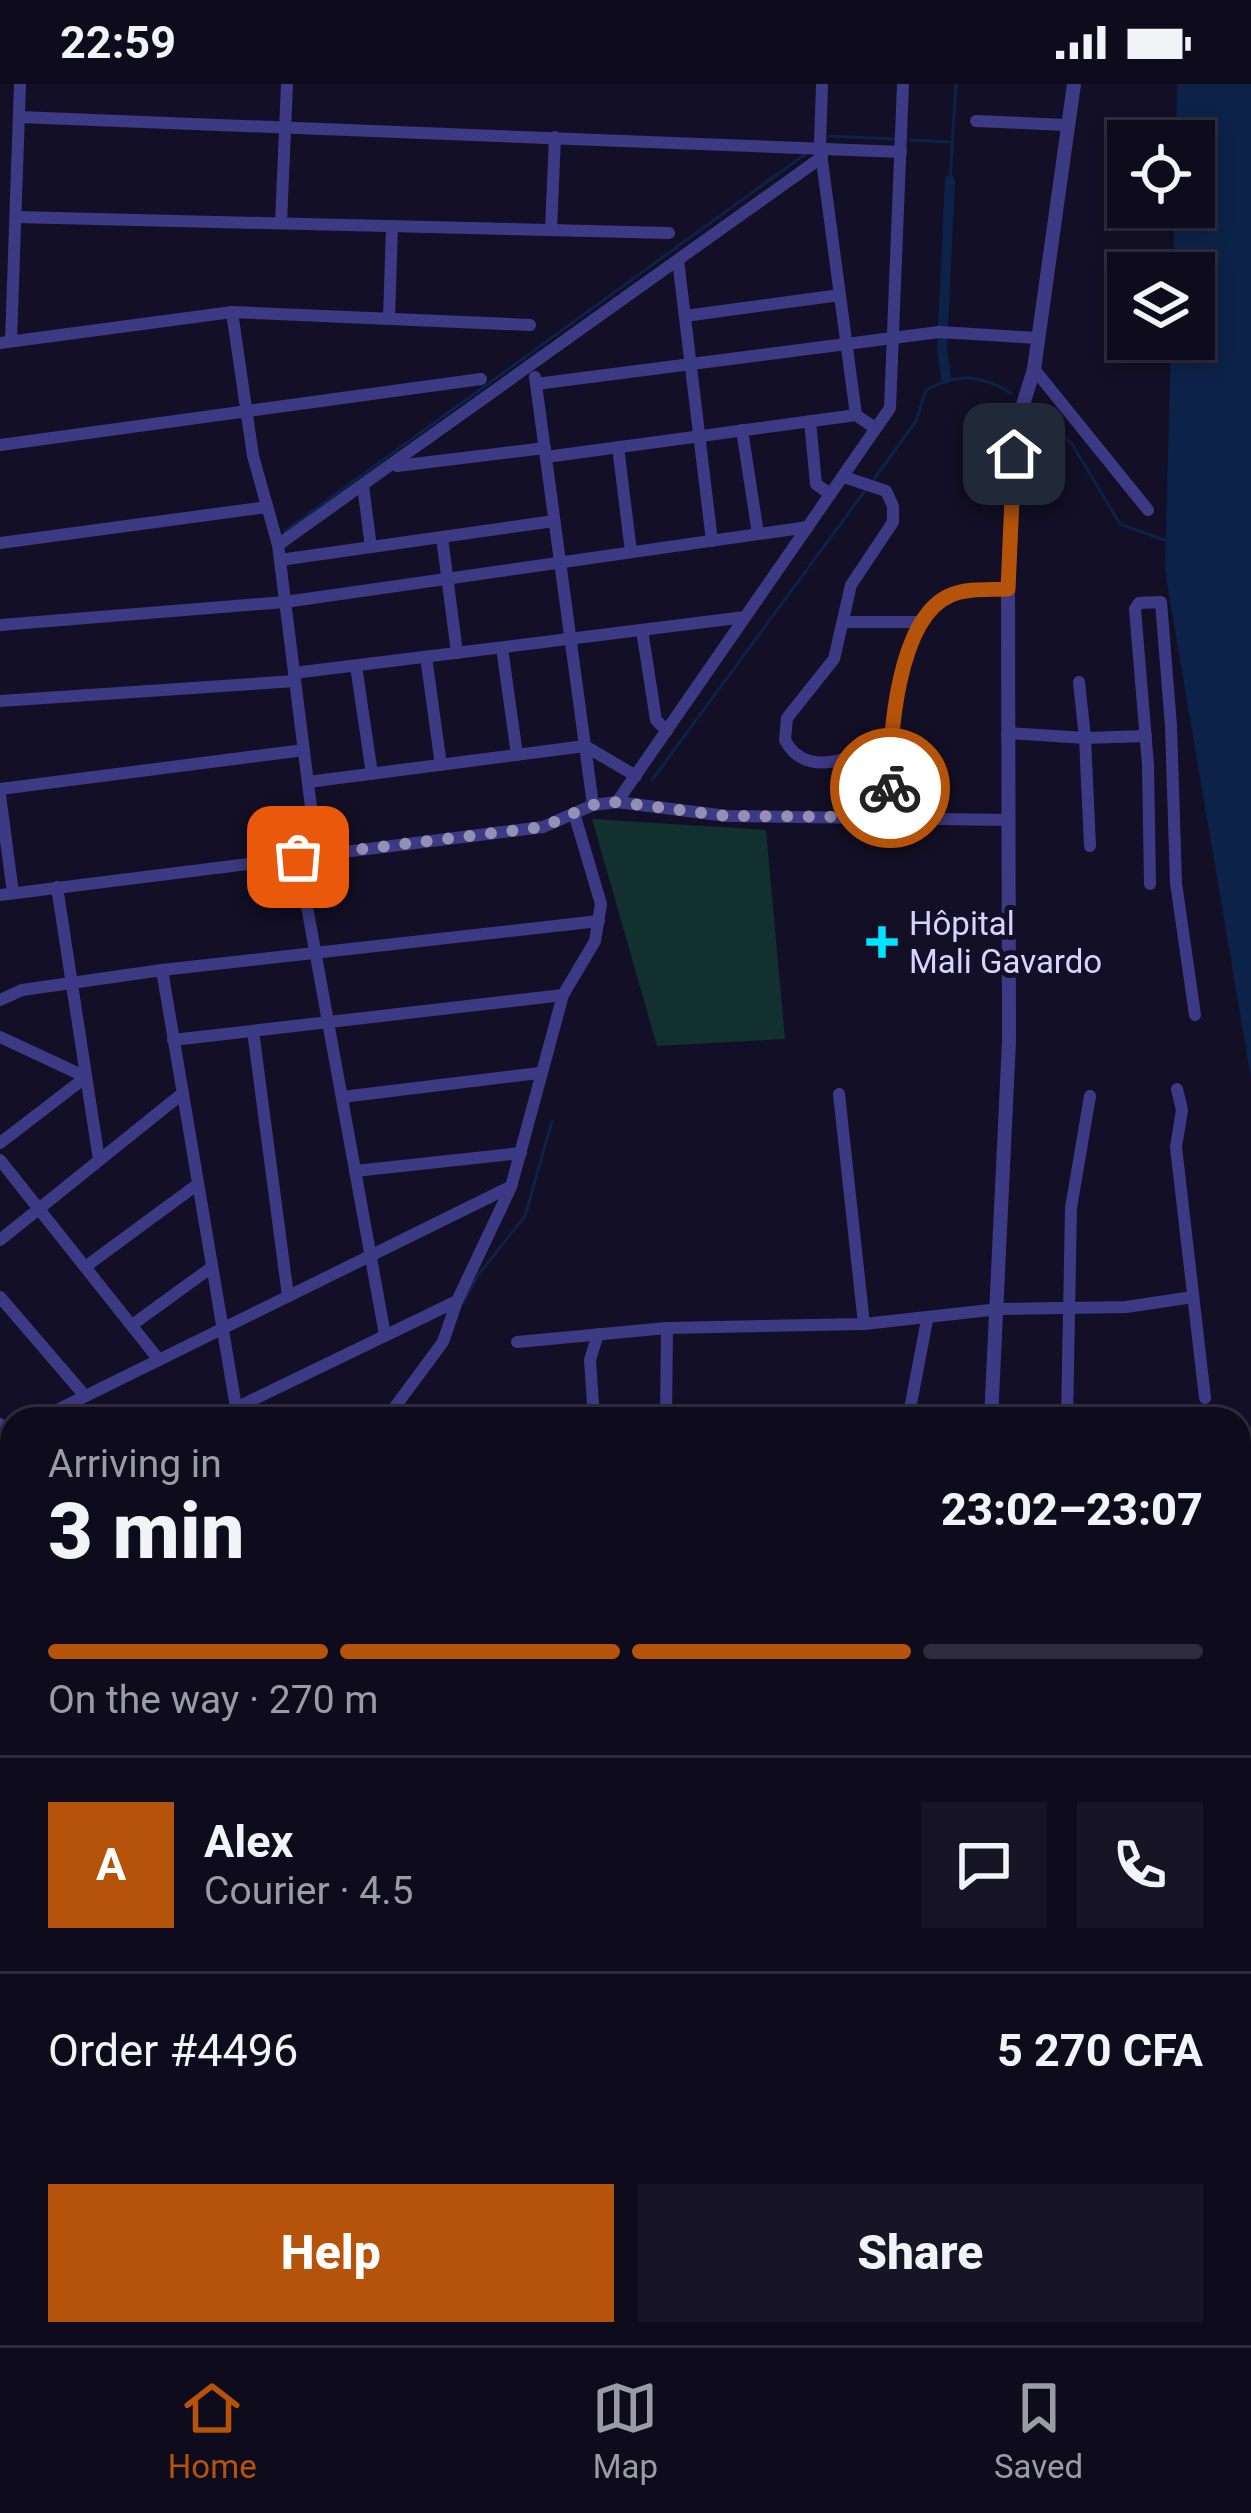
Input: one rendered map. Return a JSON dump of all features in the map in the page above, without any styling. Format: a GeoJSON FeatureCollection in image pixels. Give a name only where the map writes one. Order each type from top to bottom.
{"type":"FeatureCollection","features":[{"type":"Feature","properties":{"kind":"street"},"geometry":{"type":"LineString","coordinates":[[20,84],[6,342],[232,312],[530,325]]}},
{"type":"Feature","properties":{"kind":"street"},"geometry":{"type":"LineString","coordinates":[[281,224],[287,84]]}},
{"type":"Feature","properties":{"kind":"street"},"geometry":{"type":"LineString","coordinates":[[823,84],[821,152],[856,415]]}},
{"type":"Feature","properties":{"kind":"street"},"geometry":{"type":"LineString","coordinates":[[617,802],[890,408],[903,84]]}},
{"type":"Feature","properties":{"kind":"street"},"geometry":{"type":"LineString","coordinates":[[993,1407],[1009,1040],[1008,589],[1019,416],[1032,377],[1074,84]]}},
{"type":"Feature","properties":{"kind":"street"},"geometry":{"type":"LineString","coordinates":[[19,117],[901,152]]}},
{"type":"Feature","properties":{"kind":"street"},"geometry":{"type":"LineString","coordinates":[[976,121],[1066,125]]}},
{"type":"Feature","properties":{"kind":"street"},"geometry":{"type":"LineString","coordinates":[[551,230],[555,136]]}},
{"type":"Feature","properties":{"kind":"street"},"geometry":{"type":"LineString","coordinates":[[279,552],[821,152]]}},
{"type":"Feature","properties":{"kind":"street"},"geometry":{"type":"LineString","coordinates":[[0,158],[18,156]]}},
{"type":"Feature","properties":{"kind":"street"},"geometry":{"type":"LineString","coordinates":[[16,217],[669,233]]}},
{"type":"Feature","properties":{"kind":"street"},"geometry":{"type":"LineString","coordinates":[[388,319],[392,226]]}},
{"type":"Feature","properties":{"kind":"street"},"geometry":{"type":"LineString","coordinates":[[678,260],[712,541]]}},
{"type":"Feature","properties":{"kind":"street"},"geometry":{"type":"LineString","coordinates":[[685,316],[840,295]]}},
{"type":"Feature","properties":{"kind":"street"},"geometry":{"type":"LineString","coordinates":[[232,312],[245,413],[279,552],[317,855]]}},
{"type":"Feature","properties":{"kind":"street"},"geometry":{"type":"LineString","coordinates":[[536,384],[939,332],[1038,338]]}},
{"type":"Feature","properties":{"kind":"street"},"geometry":{"type":"LineString","coordinates":[[533,364],[592,805]]}},
{"type":"Feature","properties":{"kind":"street"},"geometry":{"type":"LineString","coordinates":[[1032,377],[1148,511]]}},
{"type":"Feature","properties":{"kind":"street"},"geometry":{"type":"LineString","coordinates":[[0,446],[481,379]]}},
{"type":"Feature","properties":{"kind":"street"},"geometry":{"type":"LineString","coordinates":[[391,466],[618,447],[856,415],[875,428]]}},
{"type":"Feature","properties":{"kind":"street"},"geometry":{"type":"LineString","coordinates":[[810,422],[816,484],[830,494]]}},
{"type":"Feature","properties":{"kind":"street"},"geometry":{"type":"LineString","coordinates":[[742,430],[758,534]]}},
{"type":"Feature","properties":{"kind":"street"},"geometry":{"type":"LineString","coordinates":[[618,447],[631,553]]}},
{"type":"Feature","properties":{"kind":"street"},"geometry":{"type":"LineString","coordinates":[[844,477],[882,488],[892,506],[892,522],[851,585],[834,659],[787,718],[785,740],[798,757],[820,763],[849,758],[889,740]]}},
{"type":"Feature","properties":{"kind":"street"},"geometry":{"type":"LineString","coordinates":[[363,486],[371,547]]}},
{"type":"Feature","properties":{"kind":"street"},"geometry":{"type":"LineString","coordinates":[[0,543],[267,507]]}},
{"type":"Feature","properties":{"kind":"street"},"geometry":{"type":"LineString","coordinates":[[279,552],[371,547],[554,520]]}},
{"type":"Feature","properties":{"kind":"street"},"geometry":{"type":"LineString","coordinates":[[0,625],[285,602],[808,527]]}},
{"type":"Feature","properties":{"kind":"street"},"geometry":{"type":"LineString","coordinates":[[442,537],[457,653]]}},
{"type":"Feature","properties":{"kind":"street"},"geometry":{"type":"LineString","coordinates":[[891,817],[889,740],[903,668],[922,622],[934,605],[949,596],[1008,589]]}},
{"type":"Feature","properties":{"kind":"street"},"geometry":{"type":"LineString","coordinates":[[1150,884],[1146,736],[1135,609],[1139,603],[1161,602],[1172,726],[1176,883],[1195,1015]]}},
{"type":"Feature","properties":{"kind":"street"},"geometry":{"type":"LineString","coordinates":[[0,700],[294,677],[745,617]]}},
{"type":"Feature","properties":{"kind":"street"},"geometry":{"type":"LineString","coordinates":[[842,622],[922,622]]}},
{"type":"Feature","properties":{"kind":"street"},"geometry":{"type":"LineString","coordinates":[[642,630],[656,719],[667,731]]}},
{"type":"Feature","properties":{"kind":"street"},"geometry":{"type":"LineString","coordinates":[[502,648],[517,755]]}},
{"type":"Feature","properties":{"kind":"street"},"geometry":{"type":"LineString","coordinates":[[426,657],[441,765]]}},
{"type":"Feature","properties":{"kind":"street"},"geometry":{"type":"LineString","coordinates":[[356,666],[372,774]]}},
{"type":"Feature","properties":{"kind":"street"},"geometry":{"type":"LineString","coordinates":[[1079,682],[1090,846]]}},
{"type":"Feature","properties":{"kind":"street"},"geometry":{"type":"LineString","coordinates":[[1007,733],[1146,736]]}},
{"type":"Feature","properties":{"kind":"street"},"geometry":{"type":"LineString","coordinates":[[308,782],[585,746],[636,776]]}},
{"type":"Feature","properties":{"kind":"street"},"geometry":{"type":"LineString","coordinates":[[304,750],[0,792],[6,894],[543,827],[592,805],[617,802],[727,816],[1009,820]]}},
{"type":"Feature","properties":{"kind":"street"},"geometry":{"type":"LineString","coordinates":[[395,1407],[443,1342],[511,1186],[563,995],[595,940],[601,904],[574,813]]}},
{"type":"Feature","properties":{"kind":"street"},"geometry":{"type":"LineString","coordinates":[[298,857],[386,1336]]}},
{"type":"Feature","properties":{"kind":"street"},"geometry":{"type":"LineString","coordinates":[[57,887],[99,1160]]}},
{"type":"Feature","properties":{"kind":"street"},"geometry":{"type":"LineString","coordinates":[[0,1000],[22,990],[162,970],[599,921]]}},
{"type":"Feature","properties":{"kind":"street"},"geometry":{"type":"LineString","coordinates":[[162,970],[236,1407]]}},
{"type":"Feature","properties":{"kind":"street"},"geometry":{"type":"LineString","coordinates":[[173,1040],[563,995]]}},
{"type":"Feature","properties":{"kind":"street"},"geometry":{"type":"LineString","coordinates":[[253,1031],[288,1296]]}},
{"type":"Feature","properties":{"kind":"street"},"geometry":{"type":"LineString","coordinates":[[0,1037],[86,1077]]}},
{"type":"Feature","properties":{"kind":"street"},"geometry":{"type":"LineString","coordinates":[[342,1097],[539,1073]]}},
{"type":"Feature","properties":{"kind":"street"},"geometry":{"type":"LineString","coordinates":[[0,1143],[86,1077]]}},
{"type":"Feature","properties":{"kind":"street"},"geometry":{"type":"LineString","coordinates":[[1178,1089],[1182,1110],[1176,1147],[1205,1398]]}},
{"type":"Feature","properties":{"kind":"street"},"geometry":{"type":"LineString","coordinates":[[0,1240],[183,1093]]}},
{"type":"Feature","properties":{"kind":"street"},"geometry":{"type":"LineString","coordinates":[[839,1094],[864,1324]]}},
{"type":"Feature","properties":{"kind":"street"},"geometry":{"type":"LineString","coordinates":[[1067,1407],[1072,1208],[1090,1096]]}},
{"type":"Feature","properties":{"kind":"street"},"geometry":{"type":"LineString","coordinates":[[356,1171],[521,1154]]}},
{"type":"Feature","properties":{"kind":"street"},"geometry":{"type":"LineString","coordinates":[[0,1160],[159,1360]]}},
{"type":"Feature","properties":{"kind":"street"},"geometry":{"type":"LineString","coordinates":[[85,1267],[198,1184]]}},
{"type":"Feature","properties":{"kind":"street"},"geometry":{"type":"LineString","coordinates":[[63,1407],[511,1186]]}},
{"type":"Feature","properties":{"kind":"street"},"geometry":{"type":"LineString","coordinates":[[132,1325],[212,1267]]}},
{"type":"Feature","properties":{"kind":"street"},"geometry":{"type":"LineString","coordinates":[[0,1297],[85,1396]]}},
{"type":"Feature","properties":{"kind":"street"},"geometry":{"type":"LineString","coordinates":[[517,1342],[667,1328],[864,1324],[999,1310],[1126,1307],[1193,1297]]}},
{"type":"Feature","properties":{"kind":"street"},"geometry":{"type":"LineString","coordinates":[[249,1407],[457,1301]]}},
{"type":"Feature","properties":{"kind":"street"},"geometry":{"type":"LineString","coordinates":[[910,1407],[927,1320]]}},
{"type":"Feature","properties":{"kind":"street"},"geometry":{"type":"LineString","coordinates":[[666,1407],[667,1328]]}},
{"type":"Feature","properties":{"kind":"street"},"geometry":{"type":"LineString","coordinates":[[593,1407],[590,1360],[598,1334]]}},
{"type":"Feature","properties":{"kind":"green space"},"geometry":{"type":"Polygon","coordinates":[[[592,819],[766,830],[785,1039],[657,1046],[592,819]]]}},
{"type":"Feature","properties":{"kind":"water"},"geometry":{"type":"Polygon","coordinates":[[[1177,84],[1251,84],[1251,1078],[1165,571],[1170,360],[1215,360],[1215,252],[1173,252],[1174,228],[1215,228],[1215,120],[1176,120],[1177,84]]]}},
{"type":"Feature","properties":{"kind":"waterway"},"geometry":{"type":"LineString","coordinates":[[950,180],[956,84]]}},
{"type":"Feature","properties":{"kind":"waterway"},"geometry":{"type":"LineString","coordinates":[[830,136],[894,139]]}},
{"type":"Feature","properties":{"kind":"waterway"},"geometry":{"type":"LineString","coordinates":[[910,140],[950,142]]}},
{"type":"Feature","properties":{"kind":"waterway"},"geometry":{"type":"LineString","coordinates":[[285,531],[808,152]]}},
{"type":"Feature","properties":{"kind":"waterway"},"geometry":{"type":"LineString","coordinates":[[946,378],[942,348],[950,180]]}},
{"type":"Feature","properties":{"kind":"waterway"},"geometry":{"type":"LineString","coordinates":[[874,479],[916,421],[926,390],[969,378],[1011,393]]}},
{"type":"Feature","properties":{"kind":"waterway"},"geometry":{"type":"LineString","coordinates":[[1030,408],[1072,444],[1120,524],[1167,541]]}},
{"type":"Feature","properties":{"kind":"waterway"},"geometry":{"type":"LineString","coordinates":[[652,780],[864,492]]}},
{"type":"Feature","properties":{"kind":"waterway"},"geometry":{"type":"LineString","coordinates":[[463,1303],[479,1274],[525,1216],[552,1121]]}},
{"type":"Feature","properties":{"kind":"way so far"},"geometry":{"type":"LineString","coordinates":[[298,857],[543,827],[592,805],[617,802],[727,816],[891,817],[890,788]]}},
{"type":"Feature","properties":{"kind":"place","name":"Hôpital Mali Gavardo"},"geometry":{"type":"Point","coordinates":[882,942]}},
{"type":"Feature","properties":{"kind":"route"},"geometry":{"type":"LineString","coordinates":[[890,788],[889,740],[896,698],[922,622],[934,605],[949,596],[969,590],[1008,589],[1014,454]]}}]}
